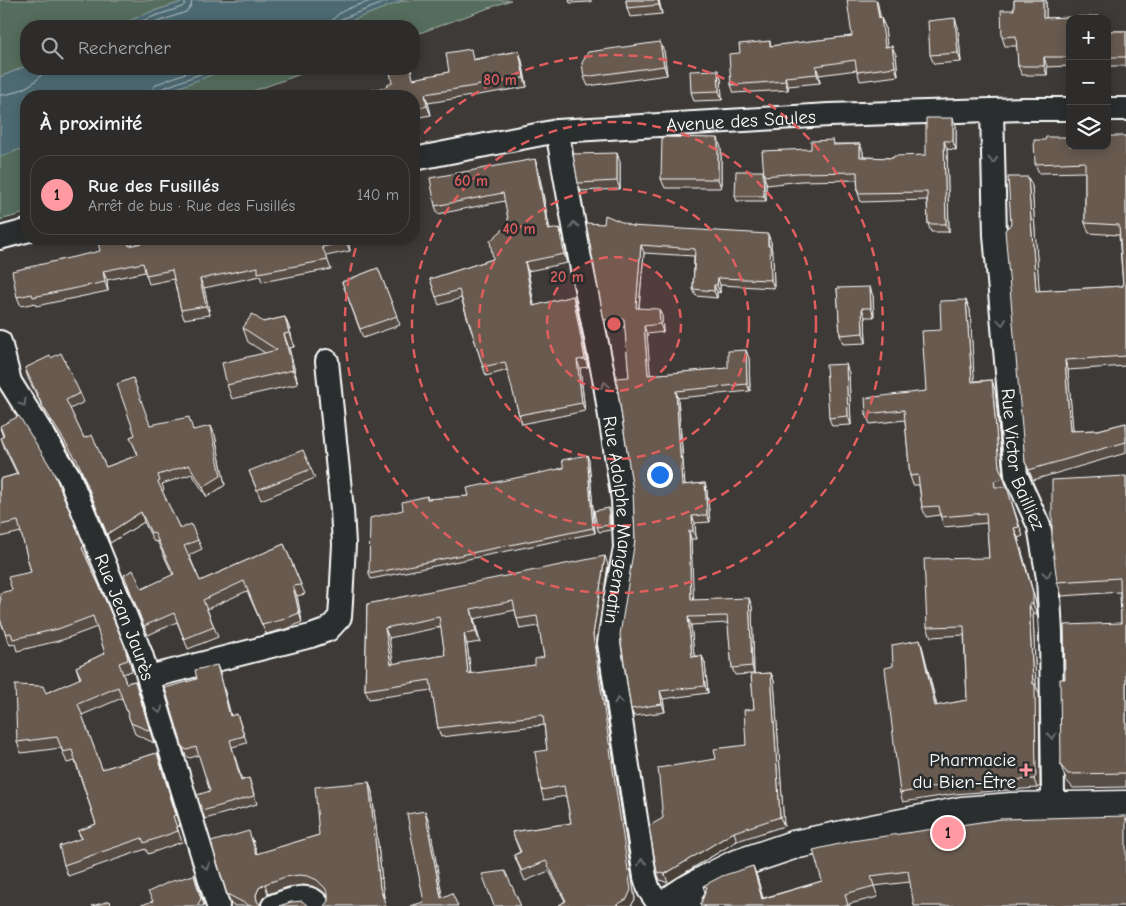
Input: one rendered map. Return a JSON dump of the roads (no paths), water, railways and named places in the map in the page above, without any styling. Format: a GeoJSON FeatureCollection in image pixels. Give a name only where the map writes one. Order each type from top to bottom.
{"type":"FeatureCollection","features":[{"type":"Feature","properties":{"kind":"main road"},"geometry":{"type":"LineString","coordinates":[[661,906],[689,898],[734,865],[793,844],[962,811],[1012,807],[1126,804]]}},
{"type":"Feature","properties":{"kind":"street","name":"Avenue des Saules"},"geometry":{"type":"LineString","coordinates":[[420,158],[557,131],[829,115],[1066,109]]}},
{"type":"Feature","properties":{"kind":"street"},"geometry":{"type":"LineString","coordinates":[[1111,109],[1126,109]]}},
{"type":"Feature","properties":{"kind":"street","name":"Rue Victor Bailliez"},"geometry":{"type":"LineString","coordinates":[[992,111],[995,235],[1016,475],[1039,526],[1048,578],[1051,633],[1053,795],[1055,806]]}},
{"type":"Feature","properties":{"kind":"street","name":"Rue Adolphe Mangematin"},"geometry":{"type":"LineString","coordinates":[[557,131],[604,378],[623,500],[624,548],[609,643],[644,877],[649,890],[661,906]]}},
{"type":"Feature","properties":{"kind":"street"},"geometry":{"type":"LineString","coordinates":[[0,238],[20,233]]}},
{"type":"Feature","properties":{"kind":"street","name":"Rue Jean Jaurès"},"geometry":{"type":"LineString","coordinates":[[0,342],[10,382],[69,476],[141,654],[218,906]]}},
{"type":"Feature","properties":{"kind":"street"},"geometry":{"type":"LineString","coordinates":[[149,677],[311,636],[328,630],[340,617],[344,544],[327,361]]}},
{"type":"Feature","properties":{"kind":"street"},"geometry":{"type":"LineString","coordinates":[[273,906],[293,899],[308,898],[318,903],[319,906]]}},
{"type":"Feature","properties":{"kind":"water"},"geometry":{"type":"Polygon","coordinates":[[[188,0],[405,0],[353,20],[131,20],[188,0]]]}},
{"type":"Feature","properties":{"kind":"water"},"geometry":{"type":"Polygon","coordinates":[[[20,69],[20,75],[211,75],[172,90],[20,90],[20,149],[0,157],[0,77],[20,69]]]}},
{"type":"Feature","properties":{"kind":"place","name":"Pharmacie du Bien-Être"},"geometry":{"type":"Point","coordinates":[1026,770]}},
{"type":"Feature","properties":{"kind":"place","name":"Rue des Fusillés"},"geometry":{"type":"Point","coordinates":[948,833]}}]}
